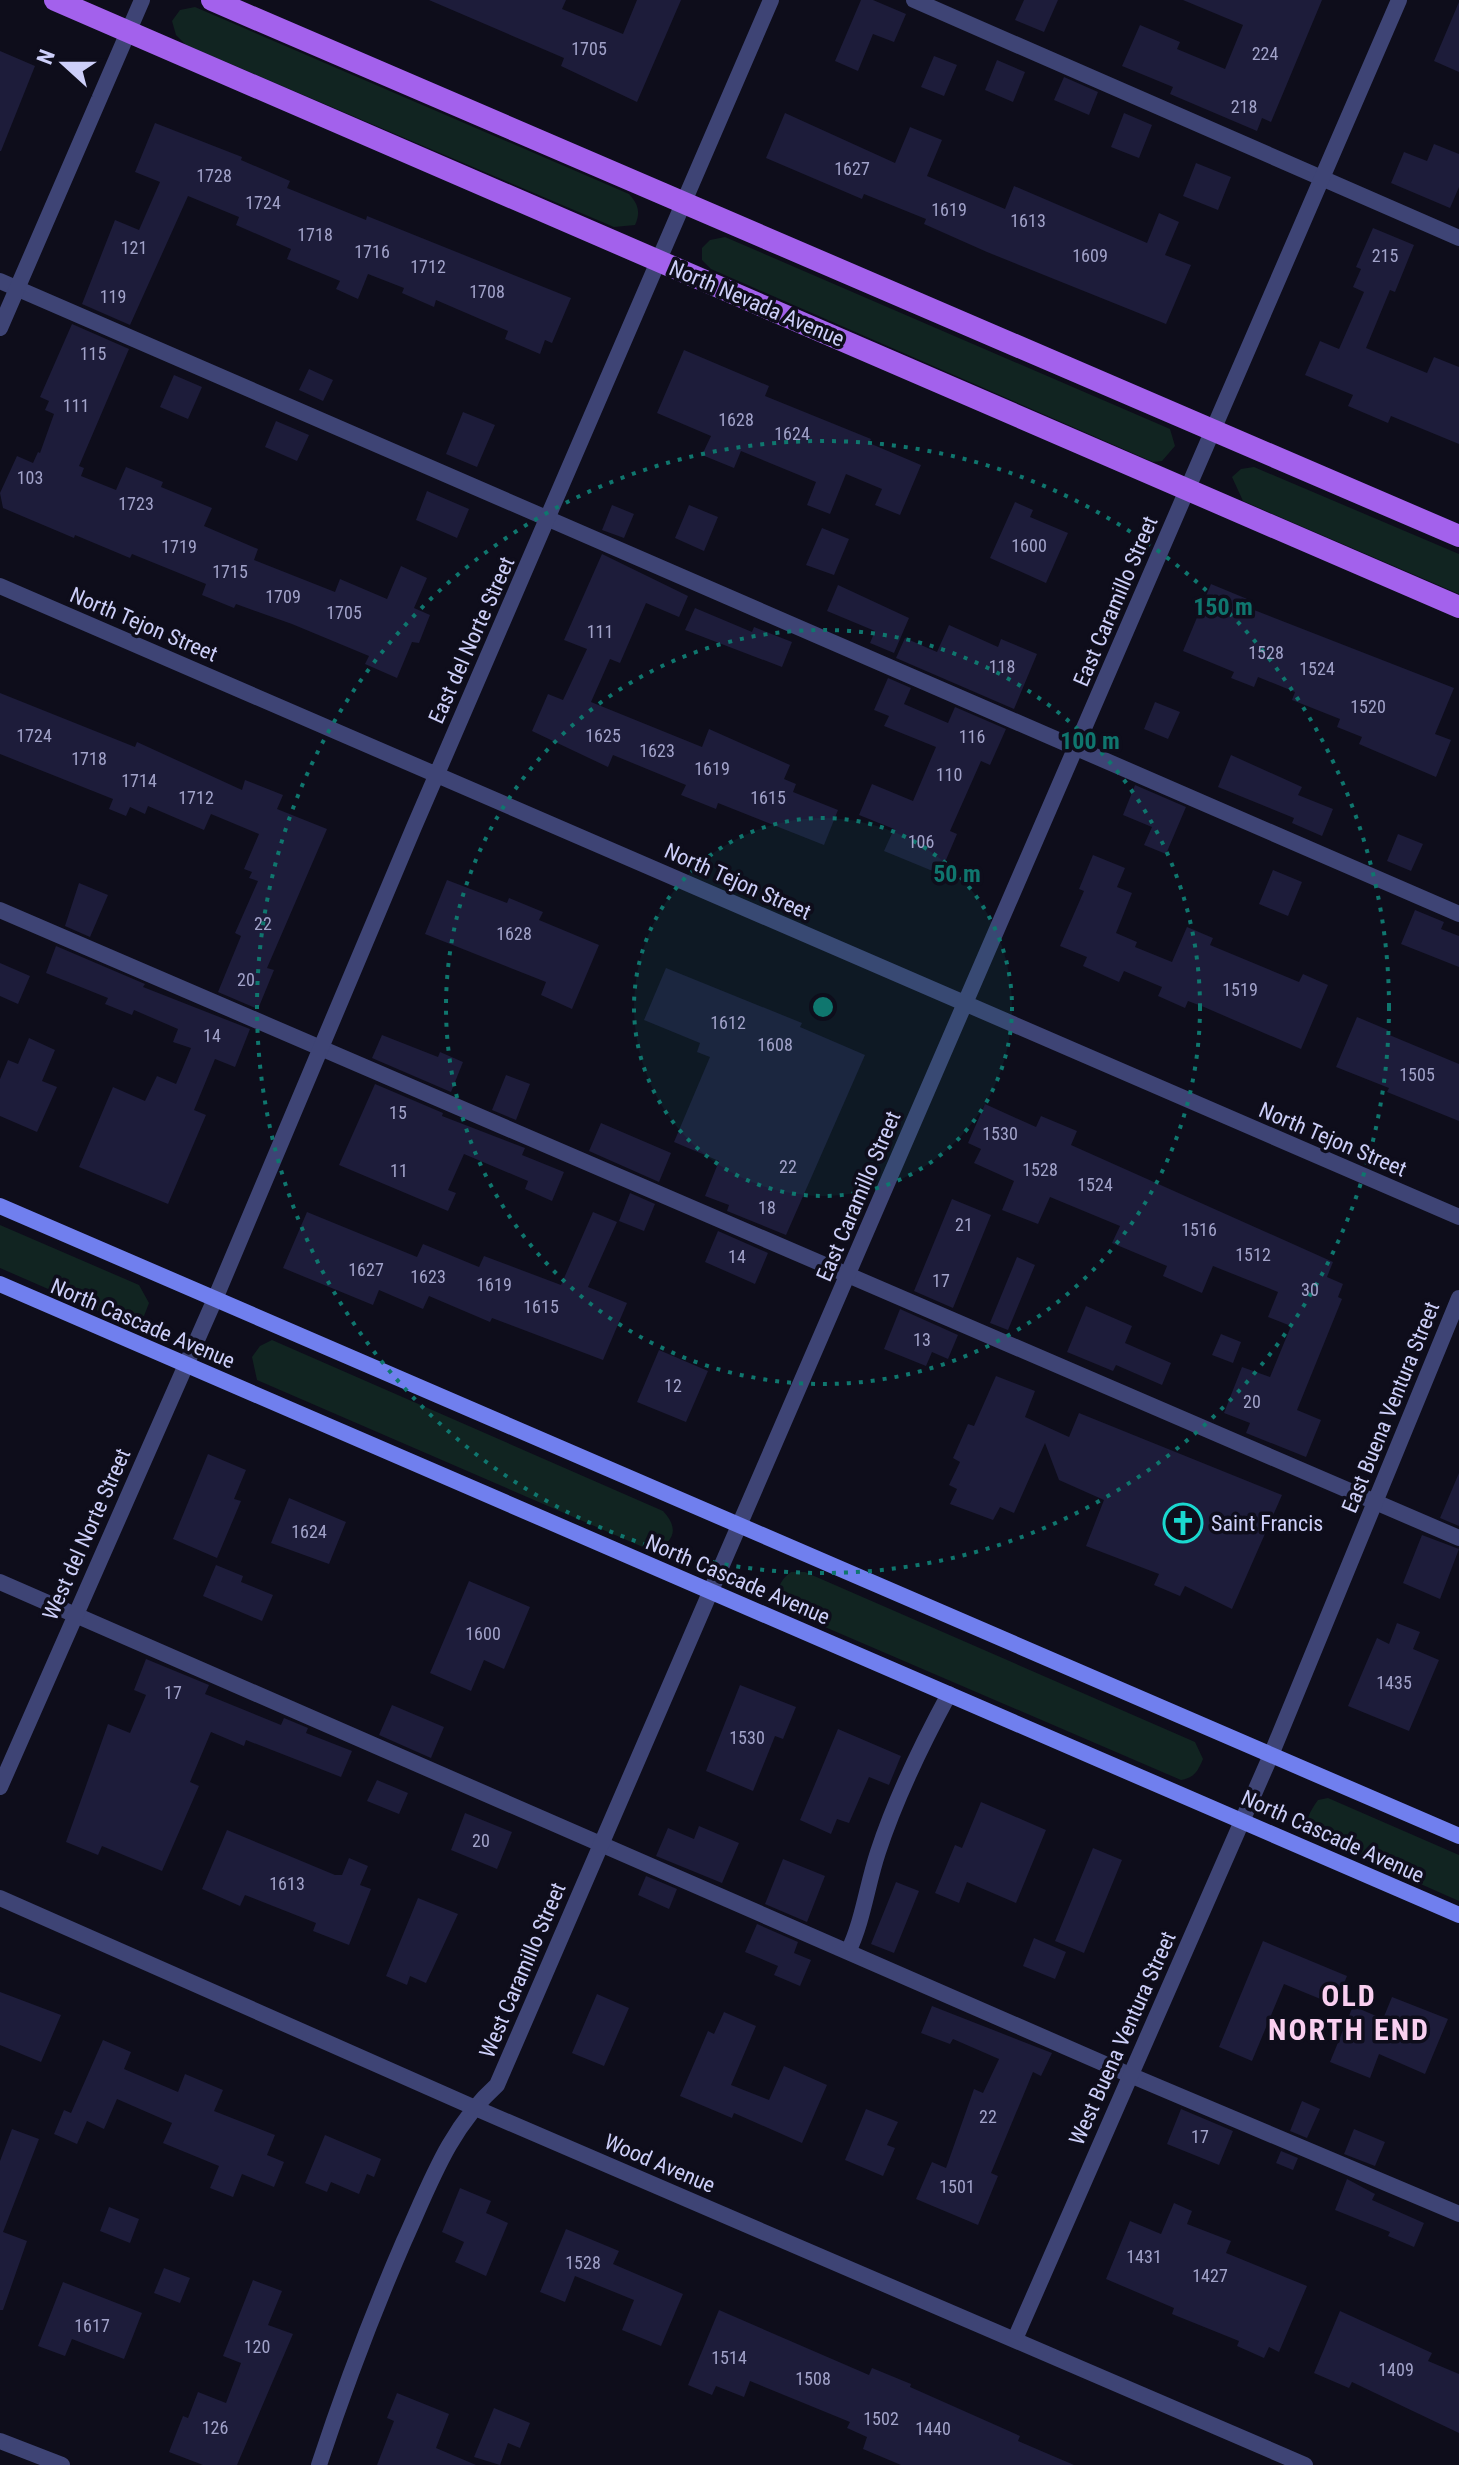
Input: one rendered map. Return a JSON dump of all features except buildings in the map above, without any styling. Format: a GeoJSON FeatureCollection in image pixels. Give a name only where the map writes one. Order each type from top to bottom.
{"type":"FeatureCollection","features":[{"type":"Feature","properties":{"kind":"main road","name":"North Nevada Avenue"},"geometry":{"type":"LineString","coordinates":[[55,0],[1459,607]]}},
{"type":"Feature","properties":{"kind":"main road"},"geometry":{"type":"LineString","coordinates":[[212,0],[1459,536]]}},
{"type":"Feature","properties":{"kind":"main road"},"geometry":{"type":"LineString","coordinates":[[0,1206],[739,1528],[1459,1836]]}},
{"type":"Feature","properties":{"kind":"main road","name":"North Cascade Avenue"},"geometry":{"type":"LineString","coordinates":[[0,1284],[1459,1915]]}},
{"type":"Feature","properties":{"kind":"street"},"geometry":{"type":"LineString","coordinates":[[0,328],[142,0]]}},
{"type":"Feature","properties":{"kind":"street","name":"East del Norte Street"},"geometry":{"type":"LineString","coordinates":[[215,1299],[437,774],[771,0]]}},
{"type":"Feature","properties":{"kind":"street"},"geometry":{"type":"LineString","coordinates":[[914,0],[1459,238]]}},
{"type":"Feature","properties":{"kind":"street","name":"East Caramillo Street"},"geometry":{"type":"LineString","coordinates":[[739,1528],[1399,0]]}},
{"type":"Feature","properties":{"kind":"street"},"geometry":{"type":"LineString","coordinates":[[0,281],[1459,914]]}},
{"type":"Feature","properties":{"kind":"street","name":"North Tejon Street"},"geometry":{"type":"LineString","coordinates":[[0,586],[1459,1217]]}},
{"type":"Feature","properties":{"kind":"street"},"geometry":{"type":"LineString","coordinates":[[0,910],[1459,1538]]}},
{"type":"Feature","properties":{"kind":"street","name":"East Buena Ventura Street"},"geometry":{"type":"LineString","coordinates":[[1271,1755],[1459,1298]]}},
{"type":"Feature","properties":{"kind":"street","name":"West del Norte Street"},"geometry":{"type":"LineString","coordinates":[[0,1787],[215,1299]]}},
{"type":"Feature","properties":{"kind":"street","name":"West Caramillo Street"},"geometry":{"type":"LineString","coordinates":[[319,2465],[368,2326],[448,2143],[473,2107],[497,2085],[599,1844],[739,1528]]}},
{"type":"Feature","properties":{"kind":"street"},"geometry":{"type":"LineString","coordinates":[[0,1582],[1130,2075],[1459,2214]]}},
{"type":"Feature","properties":{"kind":"street"},"geometry":{"type":"LineString","coordinates":[[848,1952],[858,1932],[864,1895],[882,1840],[949,1694]]}},
{"type":"Feature","properties":{"kind":"street","name":"West Buena Ventura Street"},"geometry":{"type":"LineString","coordinates":[[1015,2339],[1271,1755]]}},
{"type":"Feature","properties":{"kind":"street","name":"Wood Avenue"},"geometry":{"type":"LineString","coordinates":[[0,1898],[473,2107],[1305,2465]]}},
{"type":"Feature","properties":{"kind":"street"},"geometry":{"type":"LineString","coordinates":[[0,2441],[62,2465]]}},
{"type":"Feature","properties":{"kind":"green space"},"geometry":{"type":"Polygon","coordinates":[[[195,7],[629,194],[638,208],[635,225],[614,227],[186,45],[176,35],[172,21],[180,10],[195,7]]]}},
{"type":"Feature","properties":{"kind":"green space"},"geometry":{"type":"Polygon","coordinates":[[[725,237],[1170,429],[1175,446],[1162,461],[1153,462],[711,269],[702,260],[702,248],[710,240],[725,237]]]}},
{"type":"Feature","properties":{"kind":"green space"},"geometry":{"type":"Polygon","coordinates":[[[1254,467],[1459,554],[1459,594],[1243,501],[1232,477],[1241,469],[1254,467]]]}},
{"type":"Feature","properties":{"kind":"green space"},"geometry":{"type":"Polygon","coordinates":[[[0,1225],[139,1285],[149,1303],[144,1316],[126,1323],[0,1268],[0,1225]]]}},
{"type":"Feature","properties":{"kind":"green space"},"geometry":{"type":"Polygon","coordinates":[[[272,1340],[663,1511],[672,1524],[670,1540],[652,1551],[257,1380],[252,1357],[260,1346],[272,1340]]]}},
{"type":"Feature","properties":{"kind":"green space"},"geometry":{"type":"Polygon","coordinates":[[[791,1572],[805,1572],[1195,1742],[1203,1759],[1192,1776],[1181,1780],[783,1609],[779,1589],[791,1572]]]}},
{"type":"Feature","properties":{"kind":"green space"},"geometry":{"type":"Polygon","coordinates":[[[1328,1798],[1459,1855],[1459,1901],[1312,1836],[1308,1826],[1310,1813],[1318,1800],[1328,1798]]]}},
{"type":"Feature","properties":{"kind":"place","name":"Saint Francis"},"geometry":{"type":"Point","coordinates":[1183,1523]}},
{"type":"Feature","properties":{"kind":"district","name":"OLD NORTH END"},"geometry":{"type":"Point","coordinates":[1349,2013]}}]}
